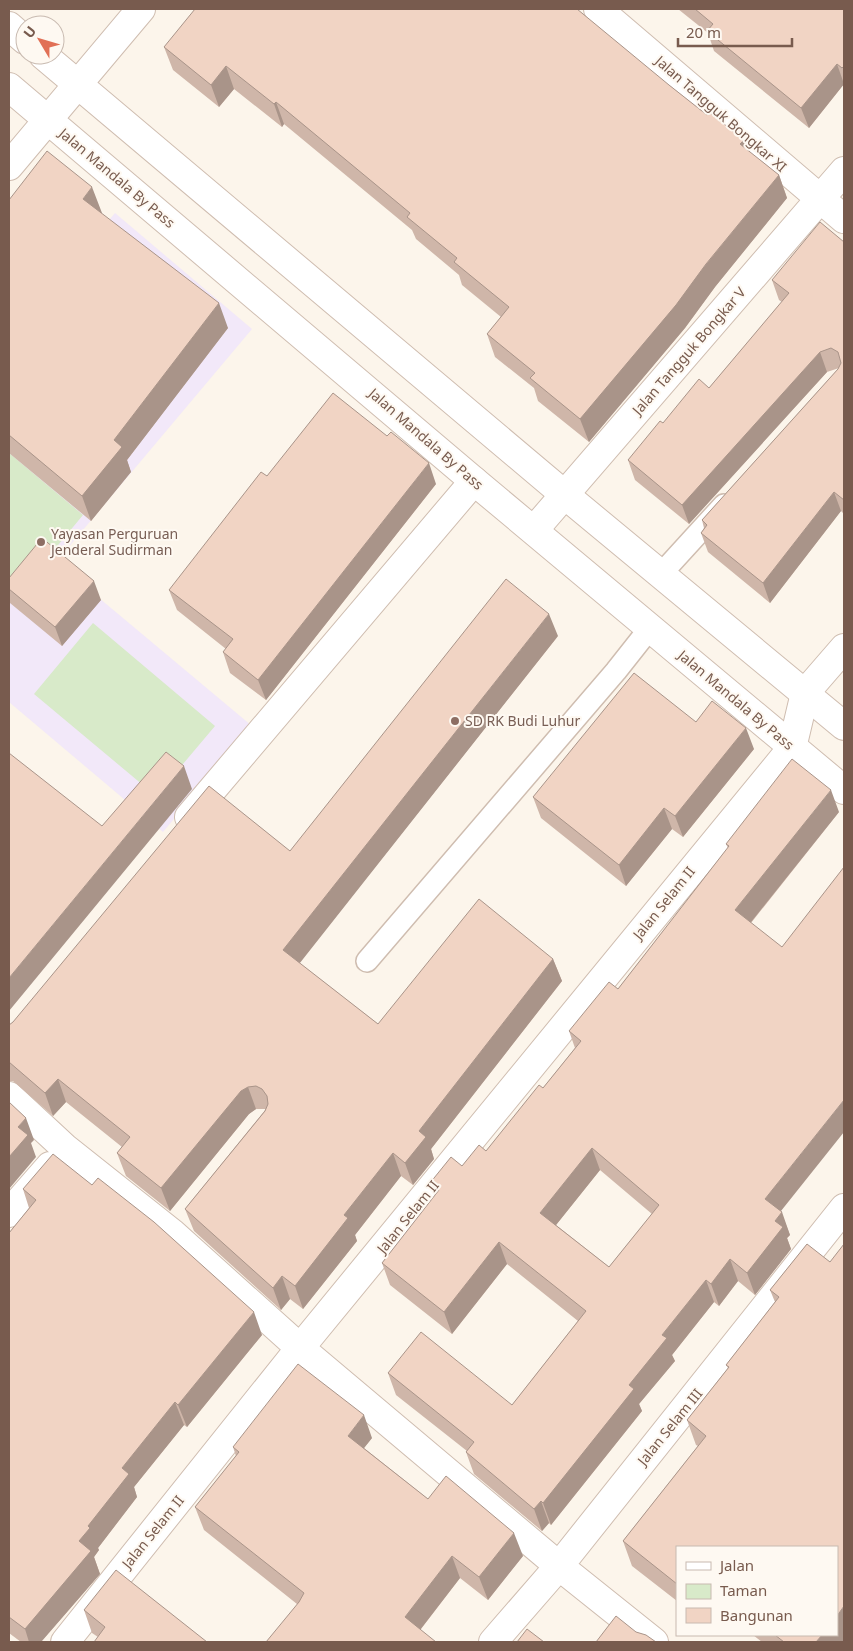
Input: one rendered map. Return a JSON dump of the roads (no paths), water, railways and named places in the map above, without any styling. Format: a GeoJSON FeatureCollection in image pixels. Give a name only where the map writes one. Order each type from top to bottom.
{"type":"FeatureCollection","features":[{"type":"Feature","properties":{"kind":"street"},"geometry":{"type":"LineString","coordinates":[[9,166],[76,83],[141,9]]}},
{"type":"Feature","properties":{"kind":"street","name":"Jalan Tangguk Bongkar XI"},"geometry":{"type":"LineString","coordinates":[[598,9],[844,219]]}},
{"type":"Feature","properties":{"kind":"street"},"geometry":{"type":"LineString","coordinates":[[55,65],[564,495],[844,726]]}},
{"type":"Feature","properties":{"kind":"street","name":"Jalan Mandala By Pass"},"geometry":{"type":"LineString","coordinates":[[9,87],[474,481],[844,790]]}},
{"type":"Feature","properties":{"kind":"street","name":"Jalan Tangguk Bongkar V"},"geometry":{"type":"LineString","coordinates":[[534,530],[844,171]]}},
{"type":"Feature","properties":{"kind":"street"},"geometry":{"type":"LineString","coordinates":[[175,833],[474,481]]}},
{"type":"Feature","properties":{"kind":"street"},"geometry":{"type":"LineString","coordinates":[[792,748],[805,693],[844,648]]}},
{"type":"Feature","properties":{"kind":"street","name":"Jalan Selam II"},"geometry":{"type":"LineString","coordinates":[[65,1642],[300,1348],[792,748]]}},
{"type":"Feature","properties":{"kind":"street"},"geometry":{"type":"LineString","coordinates":[[9,1096],[65,1148],[172,1233],[300,1348],[559,1566],[654,1642]]}},
{"type":"Feature","properties":{"kind":"street"},"geometry":{"type":"LineString","coordinates":[[9,1213],[65,1148]]}},
{"type":"Feature","properties":{"kind":"street","name":"Jalan Selam III"},"geometry":{"type":"LineString","coordinates":[[493,1642],[559,1566],[844,1208]]}},
{"type":"Feature","properties":{"kind":"street"},"geometry":{"type":"LineString","coordinates":[[172,1233],[190,1211]]}},
{"type":"Feature","properties":{"kind":"lane"},"geometry":{"type":"LineString","coordinates":[[661,574],[739,488]]}},
{"type":"Feature","properties":{"kind":"lane"},"geometry":{"type":"LineString","coordinates":[[368,961],[616,671],[650,628]]}},
{"type":"Feature","properties":{"kind":"place","name":"Yayasan Perguruan Jenderal Sudirman"},"geometry":{"type":"Point","coordinates":[41,542]}},
{"type":"Feature","properties":{"kind":"place","name":"SD RK Budi Luhur"},"geometry":{"type":"Point","coordinates":[455,721]}}]}
